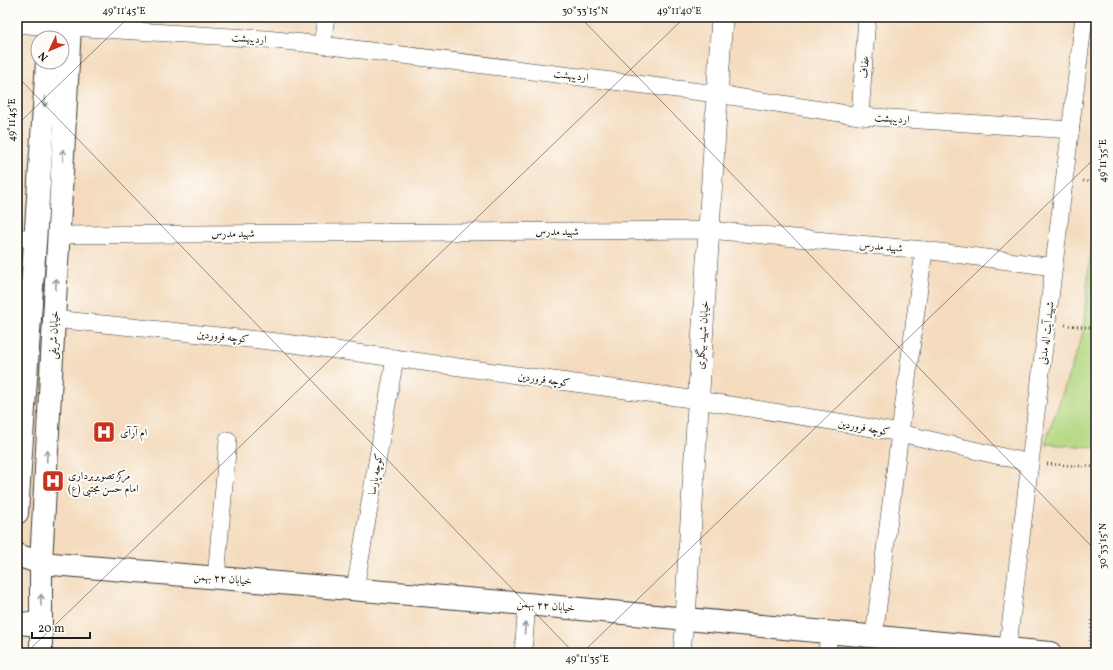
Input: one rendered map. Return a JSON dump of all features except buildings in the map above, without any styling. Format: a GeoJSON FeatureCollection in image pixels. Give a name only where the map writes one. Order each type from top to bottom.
{"type":"FeatureCollection","features":[{"type":"Feature","properties":{"kind":"main road","name":"خیابان شریفی"},"geometry":{"type":"LineString","coordinates":[[41,653],[42,563],[58,235],[57,25]]}},
{"type":"Feature","properties":{"kind":"main road"},"geometry":{"type":"LineString","coordinates":[[17,513],[26,238],[46,70]]}},
{"type":"Feature","properties":{"kind":"main road","name":"خیابان ۲۲ بهمن"},"geometry":{"type":"LineString","coordinates":[[17,555],[42,563],[685,618],[828,643],[874,636],[1007,651],[1050,653]]}},
{"type":"Feature","properties":{"kind":"main road"},"geometry":{"type":"LineString","coordinates":[[17,623],[41,625]]}},
{"type":"Feature","properties":{"kind":"street"},"geometry":{"type":"LineString","coordinates":[[322,45],[326,17]]}},
{"type":"Feature","properties":{"kind":"street","name":"خیابان شهید بیگلری"},"geometry":{"type":"LineString","coordinates":[[682,653],[722,17]]}},
{"type":"Feature","properties":{"kind":"street","name":"عفاف"},"geometry":{"type":"LineString","coordinates":[[860,116],[867,17]]}},
{"type":"Feature","properties":{"kind":"street","name":"شهید آیت اله مدنی"},"geometry":{"type":"LineString","coordinates":[[1007,651],[1084,17]]}},
{"type":"Feature","properties":{"kind":"street","name":"اردیبهشت"},"geometry":{"type":"LineString","coordinates":[[17,24],[57,25],[266,39],[717,94],[860,116],[1071,130]]}},
{"type":"Feature","properties":{"kind":"street","name":"شهید مدرس"},"geometry":{"type":"LineString","coordinates":[[58,235],[709,230],[924,250],[1054,267]]}},
{"type":"Feature","properties":{"kind":"street"},"geometry":{"type":"LineString","coordinates":[[874,636],[924,250]]}},
{"type":"Feature","properties":{"kind":"street","name":"کوچه فروردین"},"geometry":{"type":"LineString","coordinates":[[54,319],[278,342],[698,400],[900,433],[1030,463]]}},
{"type":"Feature","properties":{"kind":"street","name":"کوچه پارسا"},"geometry":{"type":"LineString","coordinates":[[355,589],[396,358]]}},
{"type":"Feature","properties":{"kind":"street"},"geometry":{"type":"LineString","coordinates":[[216,578],[228,440]]}},
{"type":"Feature","properties":{"kind":"street"},"geometry":{"type":"LineString","coordinates":[[523,653],[527,604]]}},
{"type":"Feature","properties":{"kind":"path"},"geometry":{"type":"LineString","coordinates":[[1047,323],[1096,328]]}},
{"type":"Feature","properties":{"kind":"path"},"geometry":{"type":"LineString","coordinates":[[1030,463],[1096,467]]}},
{"type":"Feature","properties":{"kind":"path"},"geometry":{"type":"LineString","coordinates":[[1089,653],[1096,582]]}},
{"type":"Feature","properties":{"kind":"green space"},"geometry":{"type":"Polygon","coordinates":[[[1096,188],[1096,447],[1045,444],[1083,333],[1096,188]]]}},
{"type":"Feature","properties":{"kind":"place","name":"ام آرآی"},"geometry":{"type":"Point","coordinates":[104,432]}},
{"type":"Feature","properties":{"kind":"place","name":"مرکز تصویربرداری امام حسن مجتبی (ع)"},"geometry":{"type":"Point","coordinates":[53,481]}}]}
